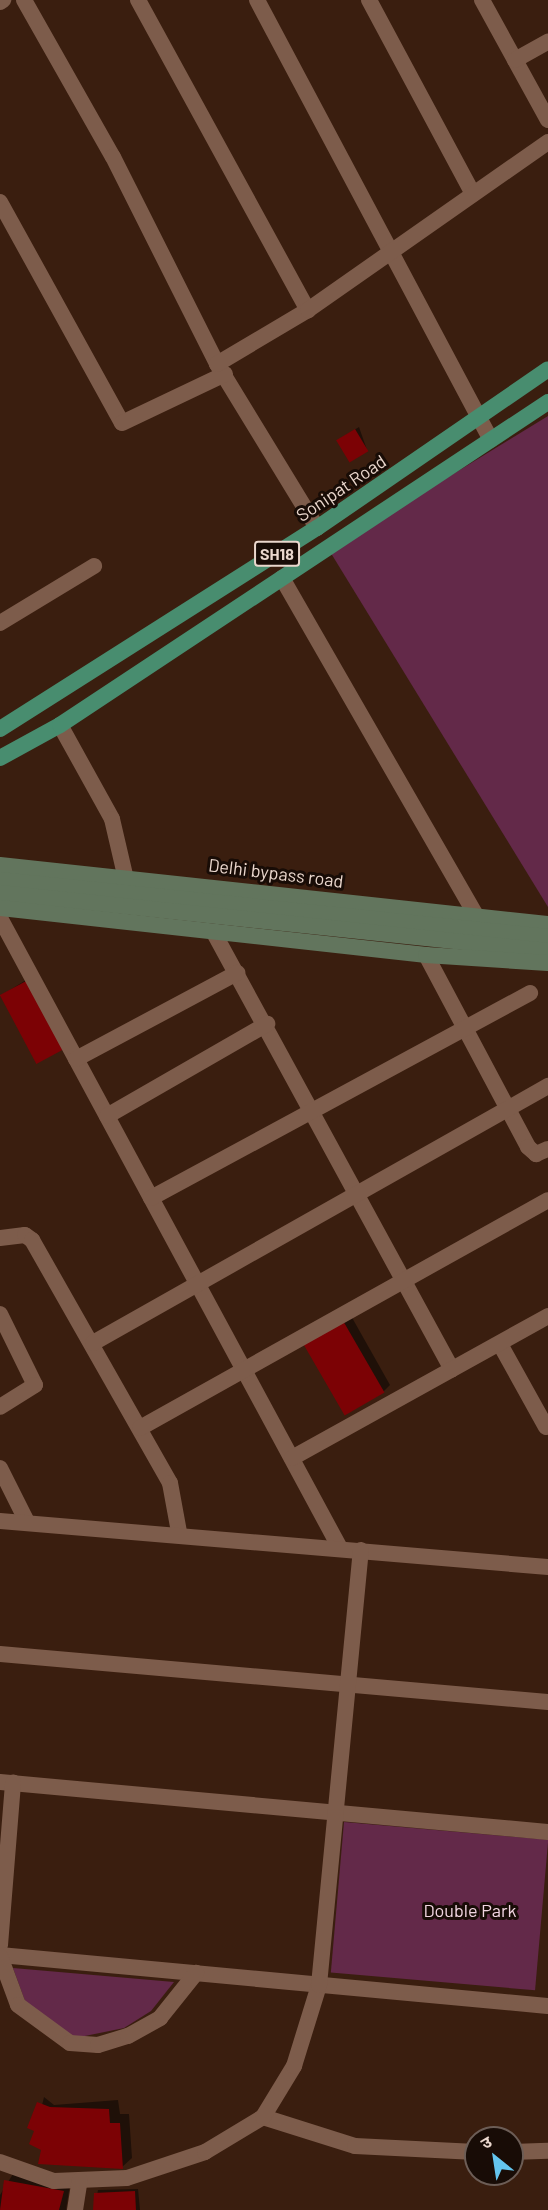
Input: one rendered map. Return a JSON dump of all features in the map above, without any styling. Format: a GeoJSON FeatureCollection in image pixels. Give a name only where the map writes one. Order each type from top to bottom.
{"type":"FeatureCollection","features":[{"type":"Feature","properties":{"kind":"main road","name":"Sonipat Road"},"geometry":{"type":"LineString","coordinates":[[0,729],[317,528],[548,369]]}},
{"type":"Feature","properties":{"kind":"main road","name":"SH18"},"geometry":{"type":"LineString","coordinates":[[0,758],[60,725],[195,633],[548,402]]}},
{"type":"Feature","properties":{"kind":"main road"},"geometry":{"type":"LineString","coordinates":[[184,614],[195,633]]}},
{"type":"Feature","properties":{"kind":"main road","name":"Delhi bypass road"},"geometry":{"type":"LineString","coordinates":[[0,865],[125,875],[548,924]]}},
{"type":"Feature","properties":{"kind":"main road"},"geometry":{"type":"LineString","coordinates":[[0,880],[548,951]]}},
{"type":"Feature","properties":{"kind":"main road"},"geometry":{"type":"LineString","coordinates":[[0,893],[548,937]]}},
{"type":"Feature","properties":{"kind":"main road"},"geometry":{"type":"LineString","coordinates":[[0,908],[426,955],[548,963]]}},
{"type":"Feature","properties":{"kind":"street"},"geometry":{"type":"LineString","coordinates":[[24,0],[113,157],[221,369],[317,528]]}},
{"type":"Feature","properties":{"kind":"street"},"geometry":{"type":"LineString","coordinates":[[138,0],[308,310]]}},
{"type":"Feature","properties":{"kind":"street"},"geometry":{"type":"LineString","coordinates":[[256,0],[394,250],[476,419],[491,440]]}},
{"type":"Feature","properties":{"kind":"street"},"geometry":{"type":"LineString","coordinates":[[369,0],[473,194]]}},
{"type":"Feature","properties":{"kind":"street"},"geometry":{"type":"LineString","coordinates":[[482,0],[548,120]]}},
{"type":"Feature","properties":{"kind":"street"},"geometry":{"type":"LineString","coordinates":[[515,60],[548,42]]}},
{"type":"Feature","properties":{"kind":"street"},"geometry":{"type":"LineString","coordinates":[[0,202],[122,423],[221,369],[548,142]]}},
{"type":"Feature","properties":{"kind":"street"},"geometry":{"type":"LineString","coordinates":[[0,623],[94,566]]}},
{"type":"Feature","properties":{"kind":"street"},"geometry":{"type":"LineString","coordinates":[[282,578],[476,916]]}},
{"type":"Feature","properties":{"kind":"street"},"geometry":{"type":"LineString","coordinates":[[60,725],[111,819],[125,875]]}},
{"type":"Feature","properties":{"kind":"street"},"geometry":{"type":"LineString","coordinates":[[0,918],[340,1548]]}},
{"type":"Feature","properties":{"kind":"street"},"geometry":{"type":"LineString","coordinates":[[213,933],[267,1024],[312,1112],[452,1369]]}},
{"type":"Feature","properties":{"kind":"street"},"geometry":{"type":"LineString","coordinates":[[426,955],[464,1031],[528,1147],[536,1154],[548,1149]]}},
{"type":"Feature","properties":{"kind":"street"},"geometry":{"type":"LineString","coordinates":[[76,1059],[237,973]]}},
{"type":"Feature","properties":{"kind":"street"},"geometry":{"type":"LineString","coordinates":[[152,1198],[464,1031],[530,993]]}},
{"type":"Feature","properties":{"kind":"street"},"geometry":{"type":"LineString","coordinates":[[107,1116],[267,1024]]}},
{"type":"Feature","properties":{"kind":"street"},"geometry":{"type":"LineString","coordinates":[[93,1343],[356,1192],[548,1086]]}},
{"type":"Feature","properties":{"kind":"street"},"geometry":{"type":"LineString","coordinates":[[140,1428],[243,1368],[548,1200]]}},
{"type":"Feature","properties":{"kind":"street"},"geometry":{"type":"LineString","coordinates":[[1,1235],[25,1235],[32,1240],[93,1343],[176,1496],[179,1532]]}},
{"type":"Feature","properties":{"kind":"street"},"geometry":{"type":"LineString","coordinates":[[0,1314],[35,1385],[0,1407]]}},
{"type":"Feature","properties":{"kind":"street"},"geometry":{"type":"LineString","coordinates":[[292,1458],[548,1316]]}},
{"type":"Feature","properties":{"kind":"street"},"geometry":{"type":"LineString","coordinates":[[500,1344],[546,1427]]}},
{"type":"Feature","properties":{"kind":"street"},"geometry":{"type":"LineString","coordinates":[[0,1468],[27,1522]]}},
{"type":"Feature","properties":{"kind":"street"},"geometry":{"type":"LineString","coordinates":[[0,1521],[179,1532],[548,1567]]}},
{"type":"Feature","properties":{"kind":"street"},"geometry":{"type":"LineString","coordinates":[[0,2162],[54,2181],[127,2178],[205,2152],[263,2117],[294,2066],[319,1985],[361,1550]]}},
{"type":"Feature","properties":{"kind":"street"},"geometry":{"type":"LineString","coordinates":[[0,1654],[548,1702]]}},
{"type":"Feature","properties":{"kind":"street"},"geometry":{"type":"LineString","coordinates":[[0,1945],[6,1782],[548,1832]]}},
{"type":"Feature","properties":{"kind":"street"},"geometry":{"type":"LineString","coordinates":[[196,1973],[160,2018],[128,2036],[98,2045],[70,2043],[18,2005],[0,1955],[196,1973],[319,1985],[548,2006]]}},
{"type":"Feature","properties":{"kind":"street"},"geometry":{"type":"LineString","coordinates":[[263,2117],[355,2146],[464,2151]]}},
{"type":"Feature","properties":{"kind":"street"},"geometry":{"type":"LineString","coordinates":[[524,2152],[548,2151]]}},
{"type":"Feature","properties":{"kind":"street"},"geometry":{"type":"LineString","coordinates":[[75,2210],[80,2180]]}},
{"type":"Feature","properties":{"kind":"green space"},"geometry":{"type":"Polygon","coordinates":[[[548,416],[548,907],[329,550],[548,416]]]}},
{"type":"Feature","properties":{"kind":"green space","name":"Double Park"},"geometry":{"type":"Polygon","coordinates":[[[344,1822],[548,1840],[535,1990],[331,1972],[344,1822]]]}},
{"type":"Feature","properties":{"kind":"green space"},"geometry":{"type":"Polygon","coordinates":[[[13,1968],[174,1982],[151,2011],[124,2028],[80,2037],[68,2035],[25,2001],[13,1968]]]}},
{"type":"Feature","properties":{"kind":"building"},"geometry":{"type":"Polygon","coordinates":[[[355,429],[368,451],[350,463],[336,440],[355,429]]]}},
{"type":"Feature","properties":{"kind":"building"},"geometry":{"type":"Polygon","coordinates":[[[28,980],[65,1049],[36,1064],[0,996],[28,980]]]}},
{"type":"Feature","properties":{"kind":"building"},"geometry":{"type":"Polygon","coordinates":[[[342,1319],[384,1393],[345,1416],[302,1342],[342,1319]]]}},
{"type":"Feature","properties":{"kind":"building"},"geometry":{"type":"Polygon","coordinates":[[[37,2102],[50,2107],[109,2109],[110,2123],[120,2123],[123,2169],[38,2164],[41,2150],[29,2144],[34,2131],[27,2128],[37,2102]]]}},
{"type":"Feature","properties":{"kind":"building"},"geometry":{"type":"Polygon","coordinates":[[[4,2180],[64,2191],[59,2210],[0,2210],[4,2180]]]}},
{"type":"Feature","properties":{"kind":"building"},"geometry":{"type":"Polygon","coordinates":[[[135,2191],[136,2210],[93,2210],[94,2193],[135,2191]]]}}]}
